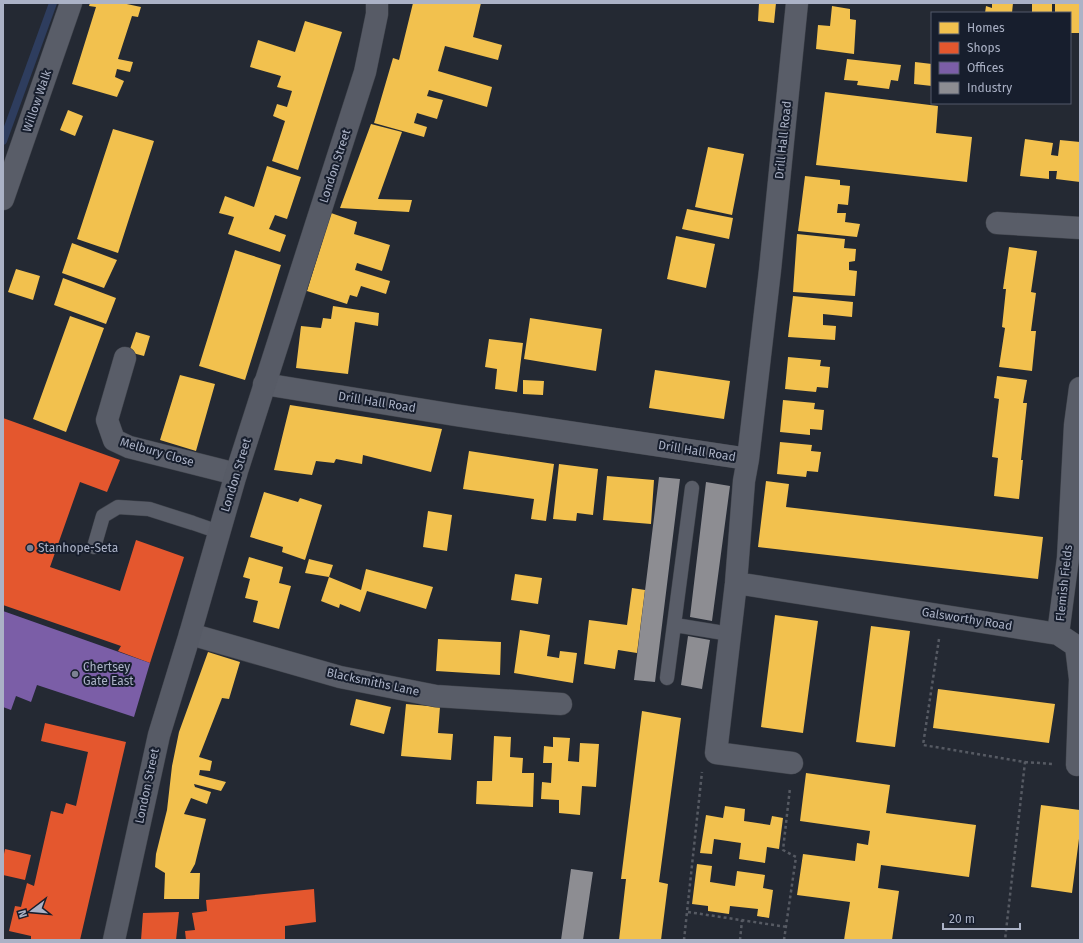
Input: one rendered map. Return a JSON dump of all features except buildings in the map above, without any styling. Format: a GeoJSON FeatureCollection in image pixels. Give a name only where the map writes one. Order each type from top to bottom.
{"type":"FeatureCollection","features":[{"type":"Feature","properties":{"kind":"main road","name":"London Street"},"geometry":{"type":"LineString","coordinates":[[114,940],[159,735],[236,474],[365,72],[380,7]]}},
{"type":"Feature","properties":{"kind":"street","name":"Willow Walk"},"geometry":{"type":"LineString","coordinates":[[3,199],[71,3]]}},
{"type":"Feature","properties":{"kind":"street","name":"Drill Hall Road"},"geometry":{"type":"LineString","coordinates":[[264,384],[455,415],[748,459],[770,270],[797,3]]}},
{"type":"Feature","properties":{"kind":"street"},"geometry":{"type":"LineString","coordinates":[[997,223],[1080,228]]}},
{"type":"Feature","properties":{"kind":"street","name":"Melbury Close"},"geometry":{"type":"LineString","coordinates":[[125,358],[107,420],[114,440],[129,447],[236,474]]}},
{"type":"Feature","properties":{"kind":"street","name":"Flemish Fields"},"geometry":{"type":"LineString","coordinates":[[1058,634],[1068,558],[1075,424],[1080,388]]}},
{"type":"Feature","properties":{"kind":"street"},"geometry":{"type":"LineString","coordinates":[[748,459],[744,481],[736,583],[716,753],[792,763]]}},
{"type":"Feature","properties":{"kind":"street","name":"Galsworthy Road"},"geometry":{"type":"LineString","coordinates":[[736,583],[1058,634],[1076,646],[1080,679],[1077,764]]}},
{"type":"Feature","properties":{"kind":"street","name":"Blacksmiths Lane"},"geometry":{"type":"LineString","coordinates":[[190,634],[340,677],[436,696],[561,704]]}},
{"type":"Feature","properties":{"kind":"lane"},"geometry":{"type":"LineString","coordinates":[[667,678],[692,488]]}},
{"type":"Feature","properties":{"kind":"lane"},"geometry":{"type":"LineString","coordinates":[[94,547],[102,516],[118,507],[149,509],[219,532]]}},
{"type":"Feature","properties":{"kind":"lane"},"geometry":{"type":"LineString","coordinates":[[675,625],[730,634]]}},
{"type":"Feature","properties":{"kind":"path"},"geometry":{"type":"LineString","coordinates":[[942,615],[923,745],[1025,762],[1005,940]]}},
{"type":"Feature","properties":{"kind":"path"},"geometry":{"type":"LineString","coordinates":[[684,940],[701,774],[716,753]]}},
{"type":"Feature","properties":{"kind":"path"},"geometry":{"type":"LineString","coordinates":[[784,940],[796,857],[783,850],[792,763]]}},
{"type":"Feature","properties":{"kind":"path"},"geometry":{"type":"LineString","coordinates":[[688,912],[787,927]]}},
{"type":"Feature","properties":{"kind":"path"},"geometry":{"type":"LineString","coordinates":[[740,940],[742,920]]}},
{"type":"Feature","properties":{"kind":"waterway"},"geometry":{"type":"LineString","coordinates":[[3,141],[53,3]]}},
{"type":"Feature","properties":{"kind":"place","name":"Stanhope-Seta"},"geometry":{"type":"Point","coordinates":[30,548]}},
{"type":"Feature","properties":{"kind":"place","name":"Chertsey Gate East"},"geometry":{"type":"Point","coordinates":[75,674]}}]}
